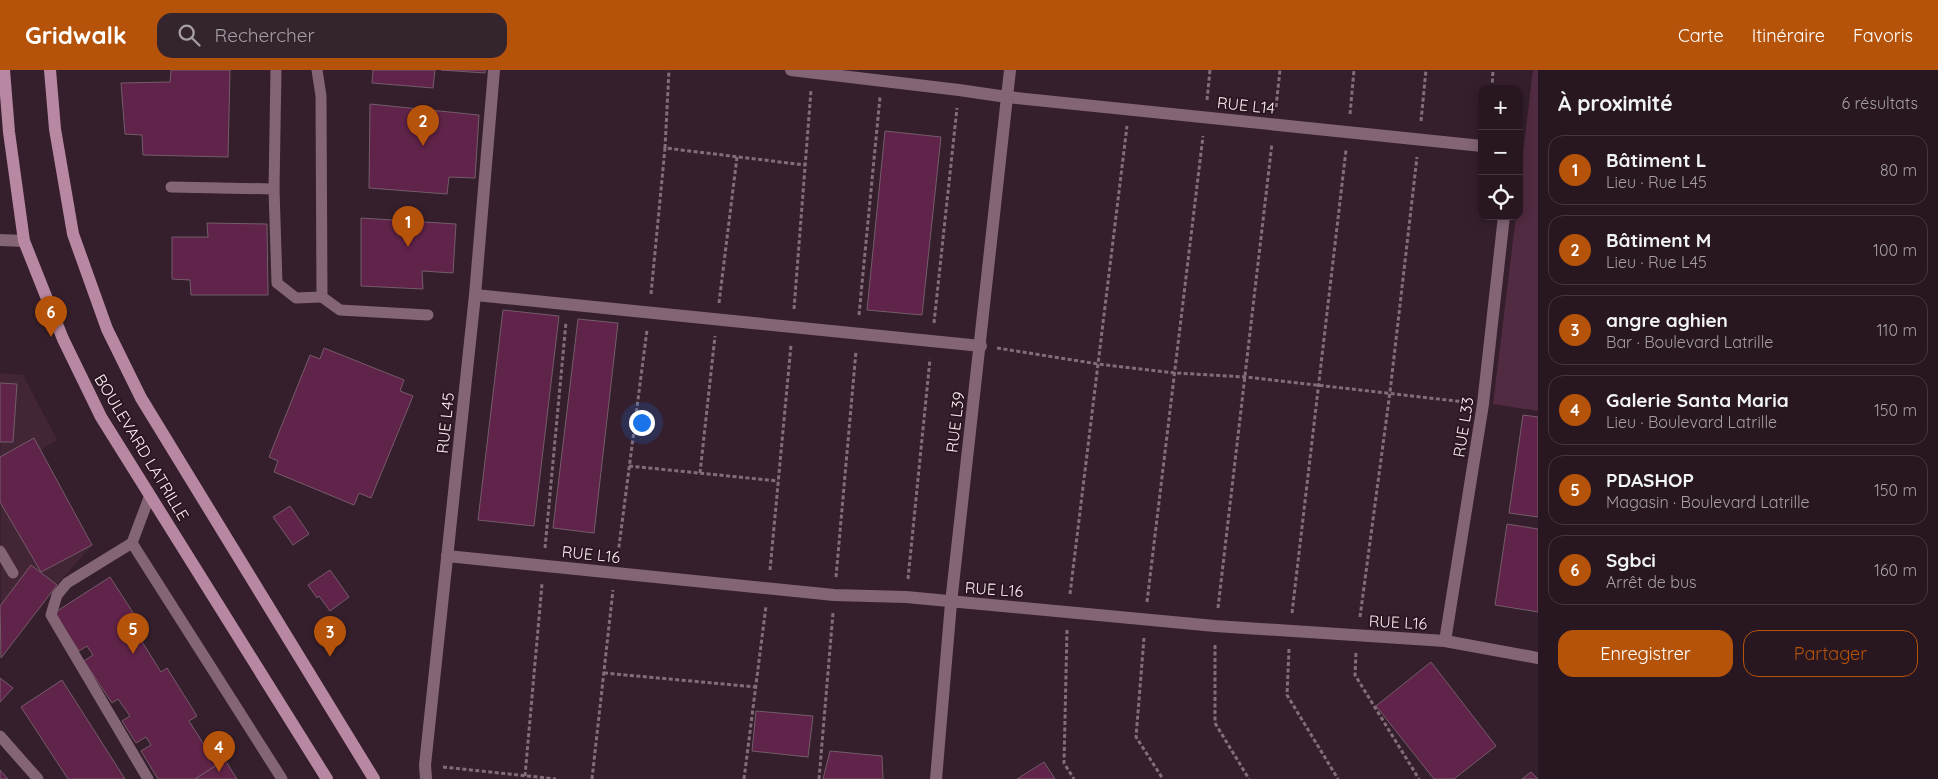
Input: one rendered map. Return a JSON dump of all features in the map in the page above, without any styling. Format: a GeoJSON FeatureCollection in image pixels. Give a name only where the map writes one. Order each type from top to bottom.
{"type":"FeatureCollection","features":[{"type":"Feature","properties":{"kind":"main road","name":"BOULEVARD LATRILLE"},"geometry":{"type":"LineString","coordinates":[[4,70],[9,132],[24,241],[63,340],[101,417],[327,779]]}},
{"type":"Feature","properties":{"kind":"main road","name":"BOULEVARD LATRILLE"},"geometry":{"type":"LineString","coordinates":[[50,70],[55,129],[72,234],[107,329],[140,398],[374,779]]}},
{"type":"Feature","properties":{"kind":"street","name":"RUE L45"},"geometry":{"type":"LineString","coordinates":[[426,779],[425,765],[475,295],[494,70]]}},
{"type":"Feature","properties":{"kind":"street","name":"RUE L14"},"geometry":{"type":"LineString","coordinates":[[791,70],[1008,98],[1478,146]]}},
{"type":"Feature","properties":{"kind":"street","name":"RUE L39"},"geometry":{"type":"LineString","coordinates":[[936,779],[951,603],[981,346],[1010,70]]}},
{"type":"Feature","properties":{"kind":"street","name":"RUE L33"},"geometry":{"type":"LineString","coordinates":[[1445,641],[1483,404],[1504,220]]}},
{"type":"Feature","properties":{"kind":"street"},"geometry":{"type":"LineString","coordinates":[[0,240],[24,241]]}},
{"type":"Feature","properties":{"kind":"street"},"geometry":{"type":"LineString","coordinates":[[475,295],[981,346]]}},
{"type":"Feature","properties":{"kind":"street","name":"RUE L16"},"geometry":{"type":"LineString","coordinates":[[447,556],[834,595],[906,597],[951,603],[1068,611],[1215,626],[1445,641],[1538,658]]}},
{"type":"Feature","properties":{"kind":"lane"},"geometry":{"type":"LineString","coordinates":[[276,70],[274,190],[277,283],[296,298],[322,297],[340,310],[428,315]]}},
{"type":"Feature","properties":{"kind":"lane"},"geometry":{"type":"LineString","coordinates":[[317,70],[321,96],[322,297]]}},
{"type":"Feature","properties":{"kind":"lane"},"geometry":{"type":"LineString","coordinates":[[171,187],[274,190]]}},
{"type":"Feature","properties":{"kind":"lane"},"geometry":{"type":"LineString","coordinates":[[148,779],[51,615],[57,595],[67,583],[132,543],[150,495]]}},
{"type":"Feature","properties":{"kind":"lane"},"geometry":{"type":"LineString","coordinates":[[132,543],[282,779]]}},
{"type":"Feature","properties":{"kind":"lane"},"geometry":{"type":"LineString","coordinates":[[0,551],[13,573]]}},
{"type":"Feature","properties":{"kind":"lane"},"geometry":{"type":"LineString","coordinates":[[0,736],[38,779]]}},
{"type":"Feature","properties":{"kind":"path"},"geometry":{"type":"LineString","coordinates":[[592,779],[615,573],[650,312],[665,148],[669,70]]}},
{"type":"Feature","properties":{"kind":"path"},"geometry":{"type":"LineString","coordinates":[[1162,779],[1136,737],[1145,620],[1210,70]]}},
{"type":"Feature","properties":{"kind":"path"},"geometry":{"type":"LineString","coordinates":[[1249,779],[1215,723],[1215,626],[1246,377],[1280,70]]}},
{"type":"Feature","properties":{"kind":"path"},"geometry":{"type":"LineString","coordinates":[[1338,779],[1287,695],[1290,631],[1354,70]]}},
{"type":"Feature","properties":{"kind":"path"},"geometry":{"type":"LineString","coordinates":[[1420,779],[1355,675],[1357,636],[1390,392],[1426,70]]}},
{"type":"Feature","properties":{"kind":"path"},"geometry":{"type":"LineString","coordinates":[[1492,85],[1493,70]]}},
{"type":"Feature","properties":{"kind":"path"},"geometry":{"type":"LineString","coordinates":[[744,779],[769,588],[812,72]]}},
{"type":"Feature","properties":{"kind":"path"},"geometry":{"type":"LineString","coordinates":[[819,779],[857,334],[882,81]]}},
{"type":"Feature","properties":{"kind":"path"},"geometry":{"type":"LineString","coordinates":[[1074,779],[1064,763],[1068,611],[1129,110]]}},
{"type":"Feature","properties":{"kind":"path"},"geometry":{"type":"LineString","coordinates":[[665,148],[805,165]]}},
{"type":"Feature","properties":{"kind":"path"},"geometry":{"type":"LineString","coordinates":[[525,776],[568,304]]}},
{"type":"Feature","properties":{"kind":"path"},"geometry":{"type":"LineString","coordinates":[[981,346],[1098,364],[1175,373],[1246,377],[1483,404]]}},
{"type":"Feature","properties":{"kind":"path"},"geometry":{"type":"LineString","coordinates":[[629,466],[778,481]]}},
{"type":"Feature","properties":{"kind":"path"},"geometry":{"type":"LineString","coordinates":[[604,673],[756,687]]}},
{"type":"Feature","properties":{"kind":"path"},"geometry":{"type":"LineString","coordinates":[[425,765],[556,779]]}},
{"type":"Feature","properties":{"kind":"shaded area"},"geometry":{"type":"Polygon","coordinates":[[[1533,70],[1538,70],[1538,411],[1493,404],[1516,220],[1523,220],[1523,154],[1533,70]]]}},
{"type":"Feature","properties":{"kind":"shaded area"},"geometry":{"type":"Polygon","coordinates":[[[0,373],[23,375],[57,440],[40,451],[92,545],[57,585],[1,658],[0,373]]]}},
{"type":"Feature","properties":{"kind":"building"},"geometry":{"type":"Polygon","coordinates":[[[171,70],[230,70],[228,157],[143,155],[142,135],[125,134],[121,83],[170,82],[171,70]]]}},
{"type":"Feature","properties":{"kind":"building"},"geometry":{"type":"Polygon","coordinates":[[[373,70],[435,70],[433,88],[372,83],[373,70]]]}},
{"type":"Feature","properties":{"kind":"building"},"geometry":{"type":"Polygon","coordinates":[[[441,70],[485,70],[485,73],[441,70]]]}},
{"type":"Feature","properties":{"kind":"building"},"geometry":{"type":"Polygon","coordinates":[[[370,104],[479,115],[475,178],[449,177],[447,194],[369,188],[370,104]]]}},
{"type":"Feature","properties":{"kind":"building"},"geometry":{"type":"Polygon","coordinates":[[[885,131],[941,137],[922,315],[867,310],[885,131]]]}},
{"type":"Feature","properties":{"kind":"building"},"geometry":{"type":"Polygon","coordinates":[[[361,218],[456,224],[453,273],[422,271],[423,289],[361,286],[361,218]]]}},
{"type":"Feature","properties":{"kind":"building"},"geometry":{"type":"Polygon","coordinates":[[[207,223],[267,224],[268,295],[191,295],[190,280],[172,279],[172,237],[208,237],[207,223]]]}},
{"type":"Feature","properties":{"kind":"building"},"geometry":{"type":"Polygon","coordinates":[[[503,310],[559,316],[534,526],[478,520],[503,310]]]}},
{"type":"Feature","properties":{"kind":"building"},"geometry":{"type":"Polygon","coordinates":[[[578,319],[618,323],[594,533],[553,528],[578,319]]]}},
{"type":"Feature","properties":{"kind":"building"},"geometry":{"type":"Polygon","coordinates":[[[324,348],[404,380],[400,391],[413,396],[371,498],[359,493],[354,505],[274,472],[278,461],[269,457],[310,355],[320,359],[324,348]]]}},
{"type":"Feature","properties":{"kind":"building"},"geometry":{"type":"Polygon","coordinates":[[[0,383],[17,384],[13,442],[0,442],[0,383]]]}},
{"type":"Feature","properties":{"kind":"building"},"geometry":{"type":"Polygon","coordinates":[[[1523,415],[1538,417],[1538,517],[1509,513],[1523,415]]]}},
{"type":"Feature","properties":{"kind":"building"},"geometry":{"type":"Polygon","coordinates":[[[34,438],[92,545],[41,572],[0,502],[0,457],[34,438]]]}},
{"type":"Feature","properties":{"kind":"building"},"geometry":{"type":"Polygon","coordinates":[[[290,506],[309,534],[293,545],[273,517],[290,506]]]}},
{"type":"Feature","properties":{"kind":"building"},"geometry":{"type":"Polygon","coordinates":[[[1507,524],[1538,529],[1538,612],[1495,605],[1507,524]]]}},
{"type":"Feature","properties":{"kind":"building"},"geometry":{"type":"Polygon","coordinates":[[[31,565],[57,585],[1,658],[0,606],[31,565]]]}},
{"type":"Feature","properties":{"kind":"building"},"geometry":{"type":"Polygon","coordinates":[[[330,570],[349,597],[330,611],[319,596],[317,598],[308,585],[330,570]]]}},
{"type":"Feature","properties":{"kind":"building"},"geometry":{"type":"Polygon","coordinates":[[[110,577],[141,625],[134,629],[161,672],[167,668],[197,716],[189,721],[217,765],[195,779],[158,779],[141,751],[151,745],[146,737],[136,743],[122,721],[130,716],[118,699],[112,703],[84,661],[93,655],[87,646],[79,651],[54,613],[110,577]]]}},
{"type":"Feature","properties":{"kind":"building"},"geometry":{"type":"Polygon","coordinates":[[[1431,662],[1496,746],[1454,779],[1434,779],[1376,706],[1431,662]]]}},
{"type":"Feature","properties":{"kind":"building"},"geometry":{"type":"Polygon","coordinates":[[[0,678],[13,688],[0,702],[0,678]]]}},
{"type":"Feature","properties":{"kind":"building"},"geometry":{"type":"Polygon","coordinates":[[[62,680],[125,779],[68,779],[21,707],[62,680]]]}},
{"type":"Feature","properties":{"kind":"building"},"geometry":{"type":"Polygon","coordinates":[[[756,711],[813,716],[808,757],[752,751],[756,711]]]}},
{"type":"Feature","properties":{"kind":"building"},"geometry":{"type":"Polygon","coordinates":[[[830,751],[882,756],[883,779],[823,779],[830,751]]]}},
{"type":"Feature","properties":{"kind":"building"},"geometry":{"type":"Polygon","coordinates":[[[225,760],[237,779],[195,779],[217,765],[225,760]]]}},
{"type":"Feature","properties":{"kind":"building"},"geometry":{"type":"Polygon","coordinates":[[[1044,762],[1055,779],[1017,779],[1044,762]]]}},
{"type":"Feature","properties":{"kind":"building"},"geometry":{"type":"Polygon","coordinates":[[[0,770],[8,779],[0,779],[0,770]]]}},
{"type":"Feature","properties":{"kind":"building"},"geometry":{"type":"Polygon","coordinates":[[[1531,772],[1538,779],[1522,779],[1531,772]]]}},
{"type":"Feature","properties":{"kind":"place","name":"Bâtiment M"},"geometry":{"type":"Point","coordinates":[423,146]}},
{"type":"Feature","properties":{"kind":"place","name":"Bâtiment L"},"geometry":{"type":"Point","coordinates":[408,247]}},
{"type":"Feature","properties":{"kind":"place","name":"Sgbci"},"geometry":{"type":"Point","coordinates":[51,337]}},
{"type":"Feature","properties":{"kind":"place","name":"PDASHOP"},"geometry":{"type":"Point","coordinates":[133,654]}},
{"type":"Feature","properties":{"kind":"place","name":"angre aghien"},"geometry":{"type":"Point","coordinates":[330,657]}},
{"type":"Feature","properties":{"kind":"place","name":"Galerie Santa Maria"},"geometry":{"type":"Point","coordinates":[219,772]}}]}
